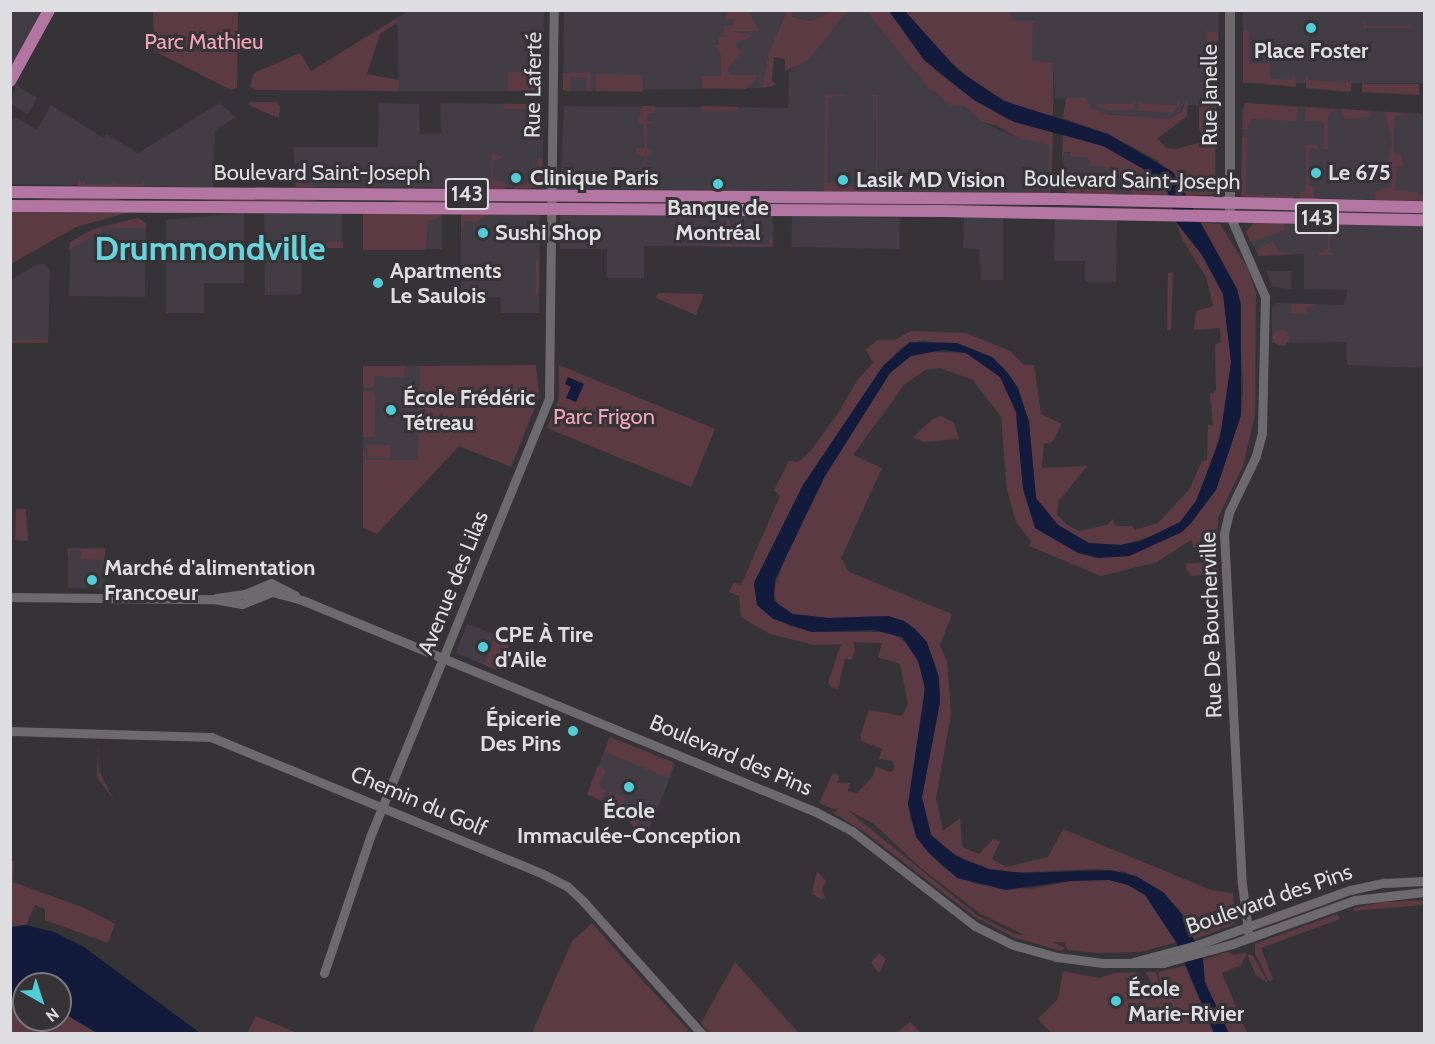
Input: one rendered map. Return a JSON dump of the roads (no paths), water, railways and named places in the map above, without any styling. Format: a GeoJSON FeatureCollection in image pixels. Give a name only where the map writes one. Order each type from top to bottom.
{"type":"FeatureCollection","features":[{"type":"Feature","properties":{"kind":"main road"},"geometry":{"type":"LineString","coordinates":[[10,81],[49,10]]}},
{"type":"Feature","properties":{"kind":"main road","name":"Rue Janelle"},"geometry":{"type":"LineString","coordinates":[[1230,10],[1230,216]]}},
{"type":"Feature","properties":{"kind":"main road","name":"Boulevard Saint-Joseph"},"geometry":{"type":"LineString","coordinates":[[10,192],[1425,220]]}},
{"type":"Feature","properties":{"kind":"main road","name":"Boulevard Saint-Joseph"},"geometry":{"type":"LineString","coordinates":[[10,206],[551,201],[1166,201],[1425,207]]}},
{"type":"Feature","properties":{"kind":"street","name":"Rue Laferté"},"geometry":{"type":"LineString","coordinates":[[551,201],[554,10]]}},
{"type":"Feature","properties":{"kind":"street","name":"Avenue des Lilas"},"geometry":{"type":"LineString","coordinates":[[324,973],[383,807],[549,398],[551,201]]}},
{"type":"Feature","properties":{"kind":"street","name":"Rue De Boucherville"},"geometry":{"type":"LineString","coordinates":[[1230,216],[1264,297],[1262,433],[1256,456],[1224,533],[1248,938]]}},
{"type":"Feature","properties":{"kind":"street","name":"Boulevard des Pins"},"geometry":{"type":"LineString","coordinates":[[10,597],[213,599],[245,594],[271,583],[302,600],[816,812],[852,831],[962,917],[994,936],[1057,957],[1127,964],[1175,956],[1248,938],[1355,900],[1425,892]]}},
{"type":"Feature","properties":{"kind":"street","name":"Chemin du Golf"},"geometry":{"type":"LineString","coordinates":[[10,731],[211,737],[383,807],[567,886],[702,1034]]}},
{"type":"Feature","properties":{"kind":"street","name":"Boulevard des Pins"},"geometry":{"type":"LineString","coordinates":[[1198,949],[1246,928],[1358,888],[1425,881]]}},
{"type":"Feature","properties":{"kind":"water"},"geometry":{"type":"Polygon","coordinates":[[[889,11],[905,11],[958,70],[1004,101],[1108,134],[1173,172],[1237,289],[1241,304],[1241,415],[1216,490],[1182,532],[1129,556],[1098,558],[1078,553],[1035,528],[1023,489],[1016,412],[1000,377],[966,353],[943,350],[911,356],[890,373],[825,476],[775,580],[774,601],[793,614],[828,618],[888,616],[904,621],[915,629],[927,642],[939,677],[940,702],[922,797],[931,835],[956,856],[989,869],[1023,873],[1110,870],[1136,876],[1163,892],[1182,914],[1203,960],[1205,982],[1229,1033],[1214,1033],[1176,942],[1145,895],[1128,885],[1109,880],[1070,881],[1006,890],[957,878],[928,852],[916,837],[908,804],[925,688],[918,661],[902,637],[873,630],[812,632],[773,619],[757,605],[754,583],[803,485],[883,366],[910,342],[957,343],[992,357],[1007,372],[1018,388],[1029,422],[1036,498],[1058,525],[1089,543],[1121,545],[1141,541],[1180,522],[1196,501],[1220,438],[1231,362],[1223,294],[1202,255],[1176,222],[1167,189],[1147,171],[1103,146],[1014,122],[974,100],[924,60],[889,11]]]}},
{"type":"Feature","properties":{"kind":"water"},"geometry":{"type":"Polygon","coordinates":[[[568,377],[584,384],[576,402],[566,398],[571,387],[565,384],[568,377]]]}},
{"type":"Feature","properties":{"kind":"water"},"geometry":{"type":"Polygon","coordinates":[[[26,925],[54,932],[84,947],[200,1033],[97,1033],[72,1018],[72,972],[12,972],[11,1004],[11,927],[26,925]]]}},
{"type":"Feature","properties":{"kind":"place","name":"Place Foster"},"geometry":{"type":"Point","coordinates":[1311,28]}},
{"type":"Feature","properties":{"kind":"place","name":"Le 675"},"geometry":{"type":"Point","coordinates":[1316,173]}},
{"type":"Feature","properties":{"kind":"place","name":"Clinique Paris"},"geometry":{"type":"Point","coordinates":[516,178]}},
{"type":"Feature","properties":{"kind":"place","name":"Lasik MD Vision"},"geometry":{"type":"Point","coordinates":[843,180]}},
{"type":"Feature","properties":{"kind":"place","name":"Banque de Montréal"},"geometry":{"type":"Point","coordinates":[718,184]}},
{"type":"Feature","properties":{"kind":"place","name":"Sushi Shop"},"geometry":{"type":"Point","coordinates":[483,233]}},
{"type":"Feature","properties":{"kind":"place","name":"Apartments Le Saulois"},"geometry":{"type":"Point","coordinates":[378,283]}},
{"type":"Feature","properties":{"kind":"place","name":"École Frédéric Tétreau"},"geometry":{"type":"Point","coordinates":[391,410]}},
{"type":"Feature","properties":{"kind":"place","name":"Marché d'alimentation Francoeur"},"geometry":{"type":"Point","coordinates":[92,580]}},
{"type":"Feature","properties":{"kind":"place","name":"CPE À Tire d'Aile"},"geometry":{"type":"Point","coordinates":[483,647]}},
{"type":"Feature","properties":{"kind":"place","name":"Épicerie Des Pins"},"geometry":{"type":"Point","coordinates":[573,731]}},
{"type":"Feature","properties":{"kind":"place","name":"École Immaculée-Conception"},"geometry":{"type":"Point","coordinates":[629,787]}},
{"type":"Feature","properties":{"kind":"place","name":"École Marie-Rivier"},"geometry":{"type":"Point","coordinates":[1116,1001]}},
{"type":"Feature","properties":{"kind":"district","name":"Drummondville"},"geometry":{"type":"Point","coordinates":[210,249]}},
{"type":"Feature","properties":{"kind":"park label","name":"Parc Mathieu"},"geometry":{"type":"Point","coordinates":[204,42]}},
{"type":"Feature","properties":{"kind":"park label","name":"Parc Frigon"},"geometry":{"type":"Point","coordinates":[604,417]}}]}
